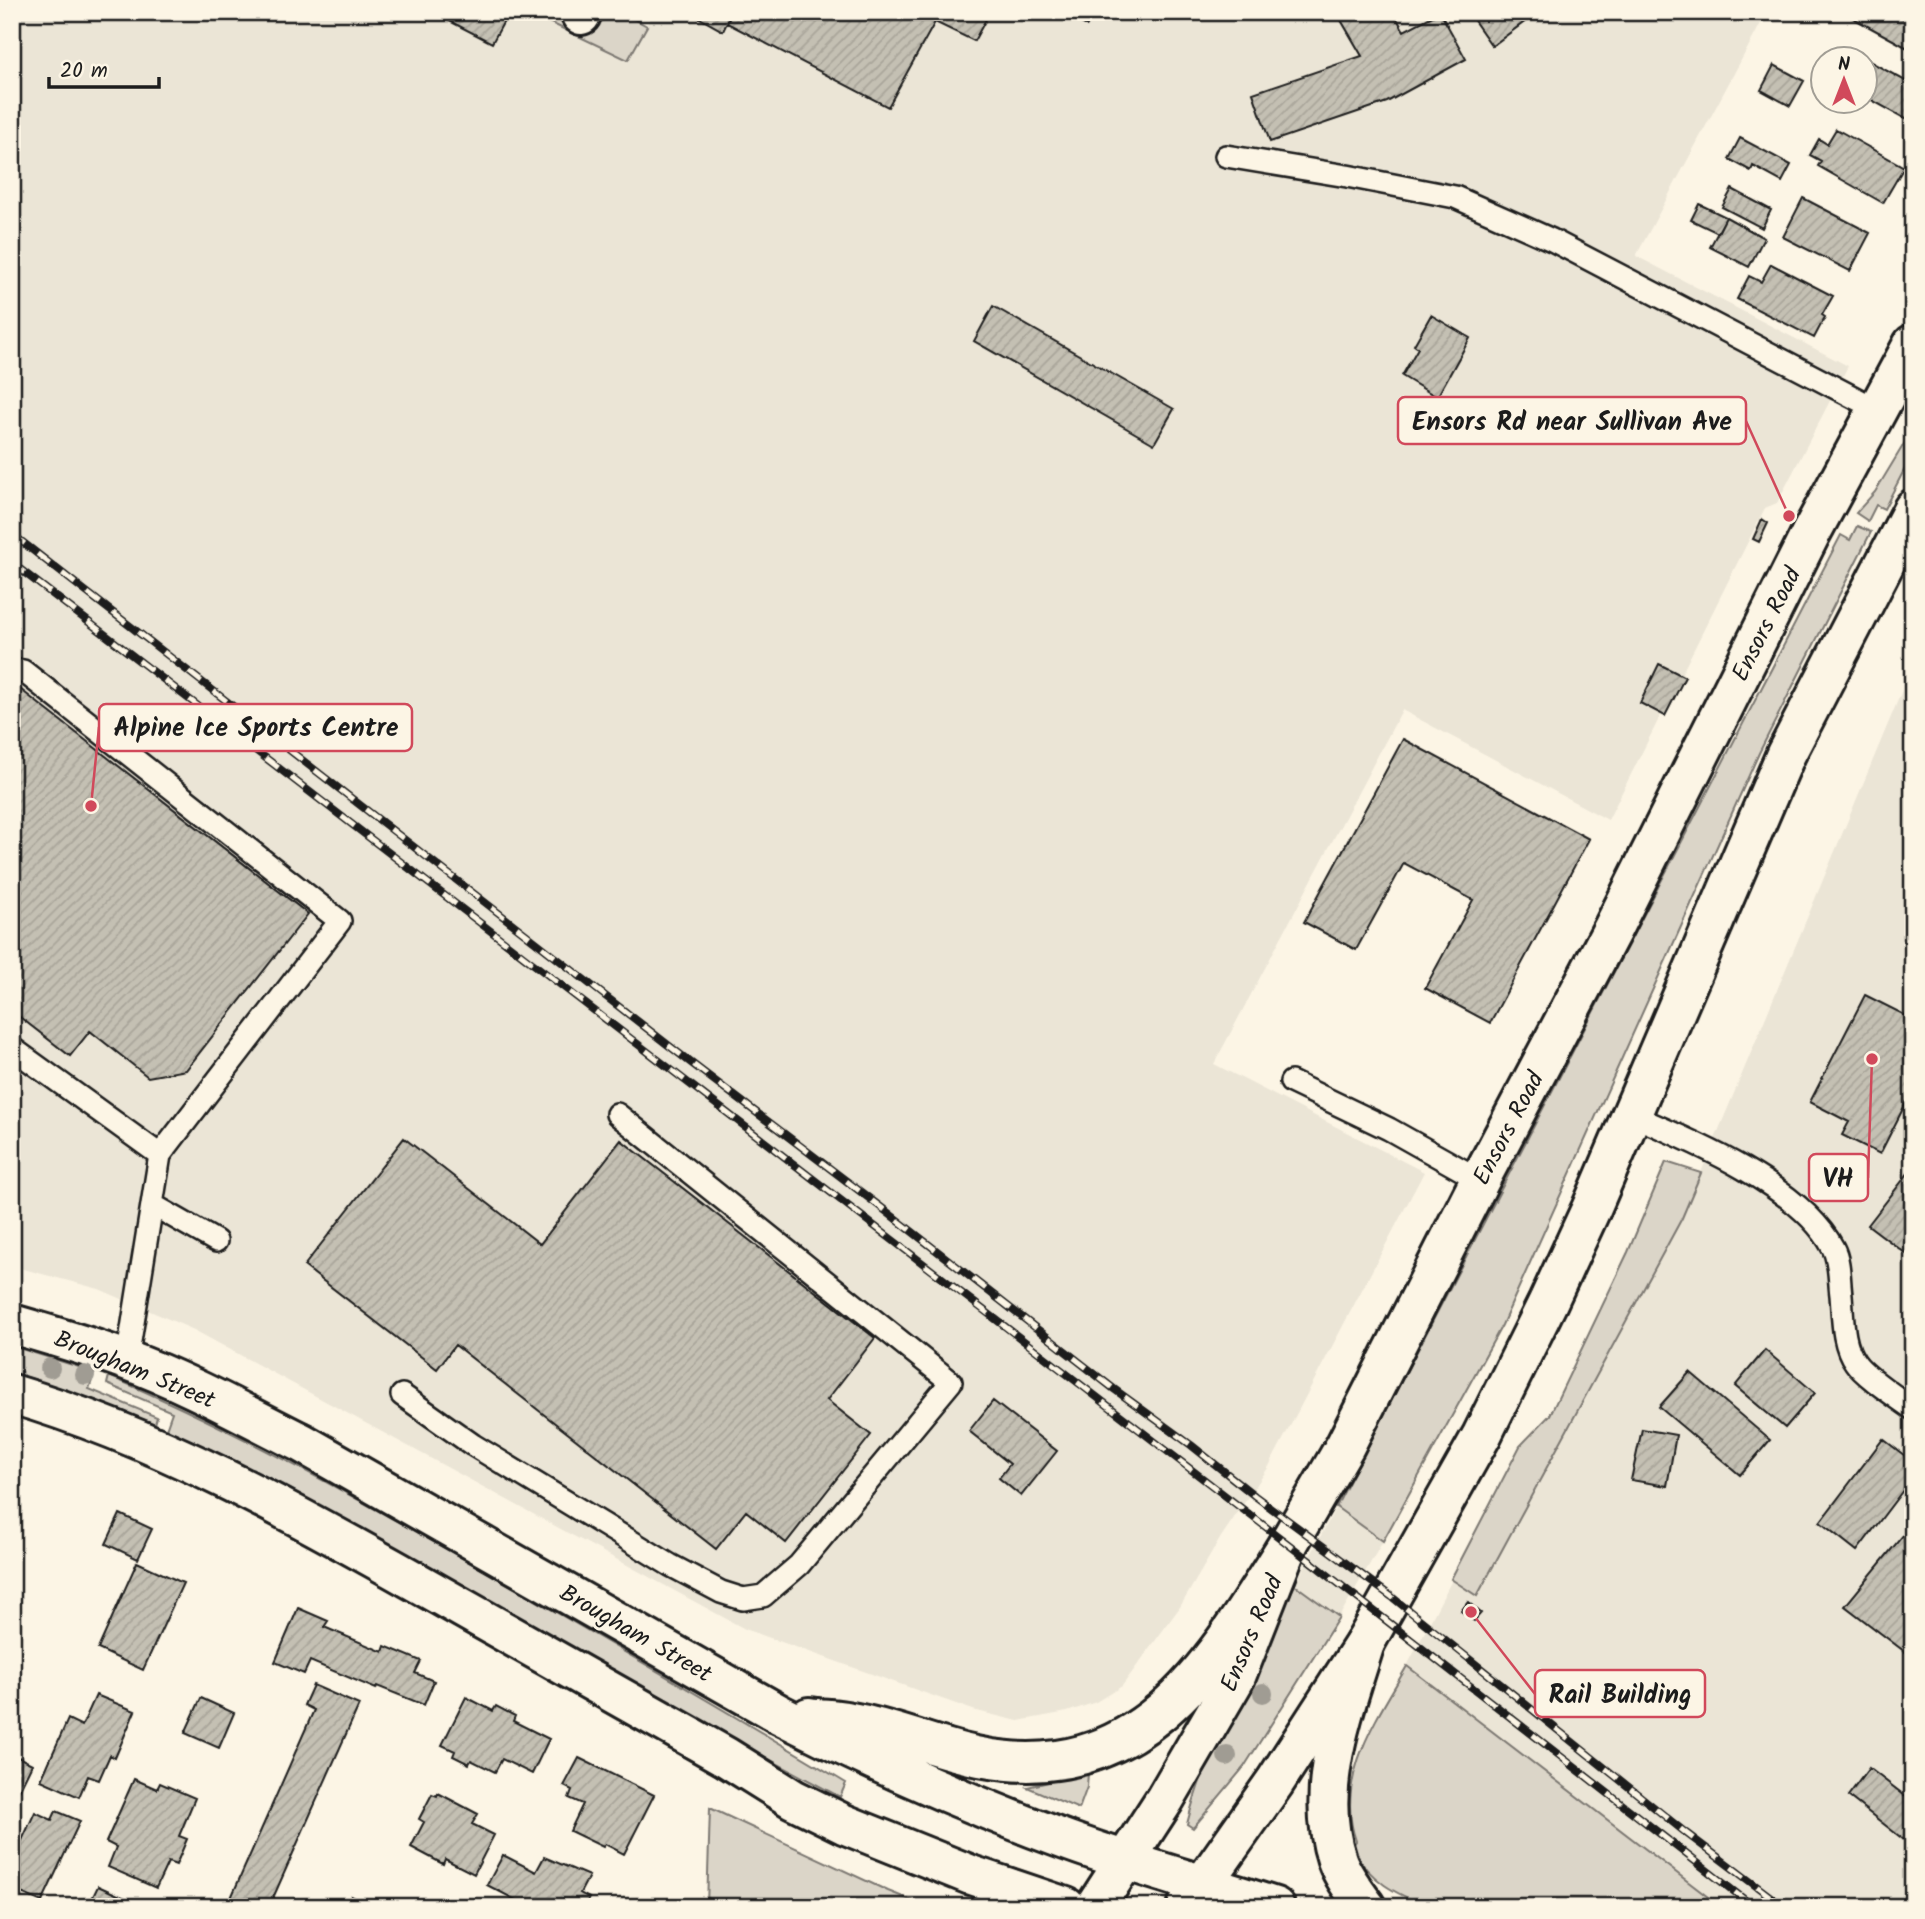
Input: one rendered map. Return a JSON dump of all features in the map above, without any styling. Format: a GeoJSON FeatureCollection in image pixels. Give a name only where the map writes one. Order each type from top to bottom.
{"type":"FeatureCollection","features":[{"type":"Feature","properties":{"kind":"main road","name":"Ensors Road"},"geometry":{"type":"LineString","coordinates":[[1095,1907],[1165,1799],[1235,1679],[1288,1544],[1345,1446],[1480,1180],[1613,928],[1810,536],[1913,344]]}},
{"type":"Feature","properties":{"kind":"main road"},"geometry":{"type":"LineString","coordinates":[[1195,1896],[1275,1782],[1364,1643],[1482,1435],[1554,1290],[1786,754],[1913,509]]}},
{"type":"Feature","properties":{"kind":"main road","name":"Brougham Street"},"geometry":{"type":"LineString","coordinates":[[12,1324],[127,1360],[183,1384],[302,1443],[779,1714],[946,1793],[1053,1836],[1125,1859],[1195,1896],[1275,1907]]}},
{"type":"Feature","properties":{"kind":"main road"},"geometry":{"type":"LineString","coordinates":[[12,1394],[65,1409],[139,1438],[293,1512],[726,1757],[793,1799],[896,1846],[1066,1907]]}},
{"type":"Feature","properties":{"kind":"main road"},"geometry":{"type":"LineString","coordinates":[[779,1714],[853,1722],[981,1758],[1018,1762],[1058,1760],[1102,1748],[1141,1729],[1205,1670],[1230,1636],[1288,1544]]}},
{"type":"Feature","properties":{"kind":"main road"},"geometry":{"type":"LineString","coordinates":[[1364,1643],[1334,1746],[1328,1794],[1330,1830],[1338,1861],[1349,1884],[1366,1907]]}},
{"type":"Feature","properties":{"kind":"lane"},"geometry":{"type":"LineString","coordinates":[[1226,156],[1455,197],[1552,240],[1878,410]]}},
{"type":"Feature","properties":{"kind":"lane"},"geometry":{"type":"LineString","coordinates":[[12,670],[23,671],[340,921],[160,1155],[127,1360]]}},
{"type":"Feature","properties":{"kind":"lane"},"geometry":{"type":"LineString","coordinates":[[12,1048],[160,1155]]}},
{"type":"Feature","properties":{"kind":"lane"},"geometry":{"type":"LineString","coordinates":[[1292,1082],[1389,1129],[1480,1180]]}},
{"type":"Feature","properties":{"kind":"lane"},"geometry":{"type":"LineString","coordinates":[[402,1395],[473,1445],[670,1565],[721,1592],[743,1599],[763,1595],[799,1565],[951,1382],[617,1114]]}},
{"type":"Feature","properties":{"kind":"lane"},"geometry":{"type":"LineString","coordinates":[[1631,1115],[1700,1144],[1770,1185],[1809,1218],[1835,1251],[1845,1335],[1856,1364],[1913,1409]]}},
{"type":"Feature","properties":{"kind":"lane"},"geometry":{"type":"LineString","coordinates":[[153,1205],[216,1241]]}},
{"type":"Feature","properties":{"kind":"shaded area"},"geometry":{"type":"Polygon","coordinates":[[[12,12],[528,12],[627,60],[654,12],[1767,12],[1636,256],[1848,366],[1777,503],[1765,508],[1608,820],[1402,710],[1214,1064],[1424,1172],[1268,1468],[1221,1537],[1180,1607],[1122,1686],[1096,1702],[1067,1712],[1018,1721],[973,1710],[745,1629],[194,1330],[99,1289],[12,1266],[12,12]]]}},
{"type":"Feature","properties":{"kind":"shaded area"},"geometry":{"type":"Polygon","coordinates":[[[528,12],[555,13],[580,24],[619,16],[647,26],[628,60],[528,12]]]}},
{"type":"Feature","properties":{"kind":"shaded area"},"geometry":{"type":"Polygon","coordinates":[[[1913,429],[1913,453],[1884,509],[1876,505],[1868,521],[1856,513],[1875,492],[1913,429]]]}},
{"type":"Feature","properties":{"kind":"shaded area"},"geometry":{"type":"Polygon","coordinates":[[[1857,526],[1871,532],[1759,753],[1502,1325],[1383,1541],[1336,1507],[1841,535],[1850,540],[1857,526]]]}},
{"type":"Feature","properties":{"kind":"shaded area"},"geometry":{"type":"Polygon","coordinates":[[[1913,664],[1913,1907],[1721,1907],[1407,1666],[1453,1578],[1477,1596],[1682,1218],[1913,664]]]}},
{"type":"Feature","properties":{"kind":"shaded area"},"geometry":{"type":"Polygon","coordinates":[[[1666,1162],[1701,1173],[1682,1218],[1477,1596],[1451,1579],[1520,1446],[1550,1415],[1628,1252],[1666,1162]]]}},
{"type":"Feature","properties":{"kind":"shaded area"},"geometry":{"type":"Polygon","coordinates":[[[12,1346],[95,1372],[89,1389],[157,1417],[155,1424],[12,1372],[12,1346]]]}},
{"type":"Feature","properties":{"kind":"shaded area"},"geometry":{"type":"Polygon","coordinates":[[[109,1376],[253,1443],[485,1571],[846,1783],[840,1797],[675,1709],[283,1485],[166,1429],[172,1412],[107,1384],[109,1376]]]}},
{"type":"Feature","properties":{"kind":"shaded area"},"geometry":{"type":"Polygon","coordinates":[[[1336,1507],[1383,1541],[1339,1617],[1295,1585],[1336,1507]]]}},
{"type":"Feature","properties":{"kind":"shaded area"},"geometry":{"type":"Polygon","coordinates":[[[1295,1585],[1339,1617],[1244,1767],[1193,1828],[1187,1824],[1207,1762],[1234,1702],[1295,1585]]]}},
{"type":"Feature","properties":{"kind":"shaded area"},"geometry":{"type":"Polygon","coordinates":[[[1407,1666],[1721,1907],[1430,1907],[1384,1885],[1367,1870],[1351,1848],[1356,1841],[1350,1795],[1362,1750],[1407,1666]]]}},
{"type":"Feature","properties":{"kind":"shaded area"},"geometry":{"type":"Polygon","coordinates":[[[1088,1773],[1087,1787],[1079,1809],[1027,1787],[1088,1773]]]}},
{"type":"Feature","properties":{"kind":"shaded area"},"geometry":{"type":"Polygon","coordinates":[[[710,1808],[888,1891],[928,1907],[707,1907],[710,1808]]]}},
{"type":"Feature","properties":{"kind":"building"},"geometry":{"type":"Polygon","coordinates":[[[432,12],[509,12],[492,43],[432,12]]]}},
{"type":"Feature","properties":{"kind":"building"},"geometry":{"type":"Polygon","coordinates":[[[689,12],[732,12],[723,31],[689,12]]]}},
{"type":"Feature","properties":{"kind":"building"},"geometry":{"type":"Polygon","coordinates":[[[732,12],[990,12],[974,41],[935,22],[888,107],[727,23],[732,12]]]}},
{"type":"Feature","properties":{"kind":"building"},"geometry":{"type":"Polygon","coordinates":[[[1060,12],[1093,12],[1087,26],[1060,12]]]}},
{"type":"Feature","properties":{"kind":"building"},"geometry":{"type":"Polygon","coordinates":[[[1355,12],[1393,12],[1404,31],[1440,12],[1466,59],[1387,102],[1270,142],[1253,93],[1362,56],[1341,20],[1355,12]]]}},
{"type":"Feature","properties":{"kind":"building"},"geometry":{"type":"Polygon","coordinates":[[[1468,12],[1538,12],[1492,46],[1468,12]]]}},
{"type":"Feature","properties":{"kind":"building"},"geometry":{"type":"Polygon","coordinates":[[[1842,12],[1913,13],[1913,51],[1842,12]]]}},
{"type":"Feature","properties":{"kind":"building"},"geometry":{"type":"Polygon","coordinates":[[[1774,65],[1804,81],[1790,106],[1761,90],[1774,65]]]}},
{"type":"Feature","properties":{"kind":"building"},"geometry":{"type":"Polygon","coordinates":[[[1880,67],[1913,85],[1913,123],[1880,105],[1880,67]]]}},
{"type":"Feature","properties":{"kind":"building"},"geometry":{"type":"Polygon","coordinates":[[[1836,129],[1904,167],[1883,203],[1818,166],[1821,161],[1810,155],[1819,139],[1827,144],[1836,129]]]}},
{"type":"Feature","properties":{"kind":"building"},"geometry":{"type":"Polygon","coordinates":[[[1740,138],[1791,165],[1782,182],[1753,166],[1751,171],[1729,159],[1740,138]]]}},
{"type":"Feature","properties":{"kind":"building"},"geometry":{"type":"Polygon","coordinates":[[[1732,189],[1771,210],[1762,228],[1722,207],[1732,189]]]}},
{"type":"Feature","properties":{"kind":"building"},"geometry":{"type":"Polygon","coordinates":[[[1803,198],[1870,233],[1850,271],[1783,237],[1803,198]]]}},
{"type":"Feature","properties":{"kind":"building"},"geometry":{"type":"Polygon","coordinates":[[[1699,204],[1726,217],[1718,233],[1691,220],[1699,204]]]}},
{"type":"Feature","properties":{"kind":"building"},"geometry":{"type":"Polygon","coordinates":[[[1726,217],[1764,238],[1749,267],[1710,247],[1726,217]]]}},
{"type":"Feature","properties":{"kind":"building"},"geometry":{"type":"Polygon","coordinates":[[[1771,264],[1833,296],[1822,315],[1825,317],[1814,338],[1737,299],[1749,276],[1761,282],[1771,264]]]}},
{"type":"Feature","properties":{"kind":"building"},"geometry":{"type":"Polygon","coordinates":[[[993,306],[1174,409],[1154,444],[974,341],[993,306]]]}},
{"type":"Feature","properties":{"kind":"building"},"geometry":{"type":"Polygon","coordinates":[[[1431,315],[1470,338],[1437,397],[1402,376],[1418,348],[1414,345],[1431,315]]]}},
{"type":"Feature","properties":{"kind":"building"},"geometry":{"type":"Polygon","coordinates":[[[1762,519],[1768,523],[1759,542],[1753,539],[1762,519]]]}},
{"type":"Feature","properties":{"kind":"building"},"geometry":{"type":"Polygon","coordinates":[[[1659,664],[1685,677],[1665,716],[1640,703],[1659,664]]]}},
{"type":"Feature","properties":{"kind":"building"},"geometry":{"type":"Polygon","coordinates":[[[20,689],[308,914],[186,1070],[148,1077],[90,1031],[70,1056],[12,1011],[12,699],[20,689]]]}},
{"type":"Feature","properties":{"kind":"building"},"geometry":{"type":"Polygon","coordinates":[[[1403,739],[1589,839],[1490,1023],[1425,988],[1473,900],[1404,863],[1356,950],[1304,922],[1403,739]]]}},
{"type":"Feature","properties":{"kind":"building"},"geometry":{"type":"Polygon","coordinates":[[[1865,995],[1913,1019],[1913,1102],[1908,1099],[1880,1154],[1842,1135],[1849,1122],[1810,1102],[1865,995]]]}},
{"type":"Feature","properties":{"kind":"building"},"geometry":{"type":"Polygon","coordinates":[[[404,1138],[540,1244],[621,1140],[875,1338],[827,1400],[871,1435],[786,1543],[746,1511],[716,1549],[455,1345],[437,1369],[304,1266],[404,1138]]]}},
{"type":"Feature","properties":{"kind":"building"},"geometry":{"type":"Polygon","coordinates":[[[1913,1167],[1913,1259],[1868,1225],[1913,1167]]]}},
{"type":"Feature","properties":{"kind":"building"},"geometry":{"type":"Polygon","coordinates":[[[1765,1350],[1815,1393],[1785,1428],[1735,1386],[1765,1350]]]}},
{"type":"Feature","properties":{"kind":"building"},"geometry":{"type":"Polygon","coordinates":[[[1690,1372],[1770,1440],[1740,1475],[1659,1407],[1690,1372]]]}},
{"type":"Feature","properties":{"kind":"building"},"geometry":{"type":"Polygon","coordinates":[[[993,1401],[1057,1451],[1021,1496],[999,1478],[1010,1464],[969,1431],[993,1401]]]}},
{"type":"Feature","properties":{"kind":"building"},"geometry":{"type":"Polygon","coordinates":[[[1642,1429],[1676,1435],[1667,1486],[1631,1480],[1642,1429]]]}},
{"type":"Feature","properties":{"kind":"building"},"geometry":{"type":"Polygon","coordinates":[[[1883,1439],[1913,1462],[1913,1477],[1857,1551],[1820,1522],[1883,1439]]]}},
{"type":"Feature","properties":{"kind":"building"},"geometry":{"type":"Polygon","coordinates":[[[120,1514],[152,1529],[138,1559],[106,1544],[120,1514]]]}},
{"type":"Feature","properties":{"kind":"building"},"geometry":{"type":"Polygon","coordinates":[[[1913,1523],[1913,1658],[1845,1606],[1913,1523]]]}},
{"type":"Feature","properties":{"kind":"building"},"geometry":{"type":"Polygon","coordinates":[[[137,1562],[183,1583],[143,1670],[98,1649],[137,1562]]]}},
{"type":"Feature","properties":{"kind":"building"},"geometry":{"type":"Polygon","coordinates":[[[1468,1602],[1481,1613],[1474,1621],[1461,1611],[1468,1602]]]}},
{"type":"Feature","properties":{"kind":"building"},"geometry":{"type":"Polygon","coordinates":[[[298,1608],[328,1621],[324,1627],[383,1652],[385,1646],[421,1661],[415,1673],[434,1681],[424,1705],[377,1686],[376,1689],[310,1661],[304,1674],[275,1662],[298,1608]]]}},
{"type":"Feature","properties":{"kind":"building"},"geometry":{"type":"Polygon","coordinates":[[[313,1685],[359,1705],[269,1907],[227,1907],[314,1710],[304,1705],[313,1685]]]}},
{"type":"Feature","properties":{"kind":"building"},"geometry":{"type":"Polygon","coordinates":[[[96,1695],[135,1711],[115,1758],[110,1755],[99,1780],[88,1776],[79,1797],[41,1780],[68,1719],[82,1726],[96,1695]]]}},
{"type":"Feature","properties":{"kind":"building"},"geometry":{"type":"Polygon","coordinates":[[[466,1697],[493,1711],[496,1706],[515,1716],[513,1721],[549,1739],[532,1774],[502,1759],[495,1772],[471,1760],[469,1764],[453,1756],[455,1751],[442,1745],[466,1697]]]}},
{"type":"Feature","properties":{"kind":"building"},"geometry":{"type":"Polygon","coordinates":[[[201,1698],[234,1713],[219,1748],[185,1733],[201,1698]]]}},
{"type":"Feature","properties":{"kind":"building"},"geometry":{"type":"Polygon","coordinates":[[[12,1754],[32,1764],[12,1805],[12,1754]]]}},
{"type":"Feature","properties":{"kind":"building"},"geometry":{"type":"Polygon","coordinates":[[[579,1758],[654,1795],[624,1854],[570,1831],[583,1804],[569,1798],[572,1790],[564,1786],[579,1758]]]}},
{"type":"Feature","properties":{"kind":"building"},"geometry":{"type":"Polygon","coordinates":[[[1869,1768],[1913,1802],[1913,1847],[1848,1796],[1869,1768]]]}},
{"type":"Feature","properties":{"kind":"building"},"geometry":{"type":"Polygon","coordinates":[[[134,1779],[157,1789],[160,1783],[195,1798],[179,1836],[187,1839],[176,1865],[168,1862],[156,1888],[108,1867],[116,1847],[106,1842],[134,1779]]]}},
{"type":"Feature","properties":{"kind":"building"},"geometry":{"type":"Polygon","coordinates":[[[438,1793],[478,1814],[472,1824],[494,1835],[474,1874],[445,1859],[443,1864],[411,1847],[424,1822],[419,1819],[432,1794],[437,1796],[438,1793]]]}},
{"type":"Feature","properties":{"kind":"building"},"geometry":{"type":"Polygon","coordinates":[[[56,1811],[80,1821],[42,1902],[12,1889],[12,1862],[35,1812],[52,1820],[56,1811]]]}},
{"type":"Feature","properties":{"kind":"building"},"geometry":{"type":"Polygon","coordinates":[[[503,1855],[536,1872],[544,1857],[589,1876],[580,1893],[589,1898],[584,1907],[529,1907],[487,1885],[503,1855]]]}},
{"type":"Feature","properties":{"kind":"building"},"geometry":{"type":"Polygon","coordinates":[[[98,1886],[145,1907],[88,1907],[98,1886]]]}},
{"type":"Feature","properties":{"kind":"building"},"geometry":{"type":"Polygon","coordinates":[[[351,1896],[370,1906],[370,1907],[346,1907],[351,1896]]]}},
{"type":"Feature","properties":{"kind":"railway"},"geometry":{"type":"LineString","coordinates":[[12,534],[1114,1389],[1392,1597],[1686,1833],[1784,1907]]}},
{"type":"Feature","properties":{"kind":"railway"},"geometry":{"type":"LineString","coordinates":[[12,563],[1288,1544],[1754,1907]]}},
{"type":"Feature","properties":{"kind":"place","name":"Ensors Rd near Sullivan Ave"},"geometry":{"type":"Point","coordinates":[1789,516]}},
{"type":"Feature","properties":{"kind":"place","name":"Alpine Ice Sports Centre"},"geometry":{"type":"Point","coordinates":[91,806]}},
{"type":"Feature","properties":{"kind":"place","name":"VH"},"geometry":{"type":"Point","coordinates":[1872,1059]}},
{"type":"Feature","properties":{"kind":"place","name":"Rail Building"},"geometry":{"type":"Point","coordinates":[1471,1612]}}]}
